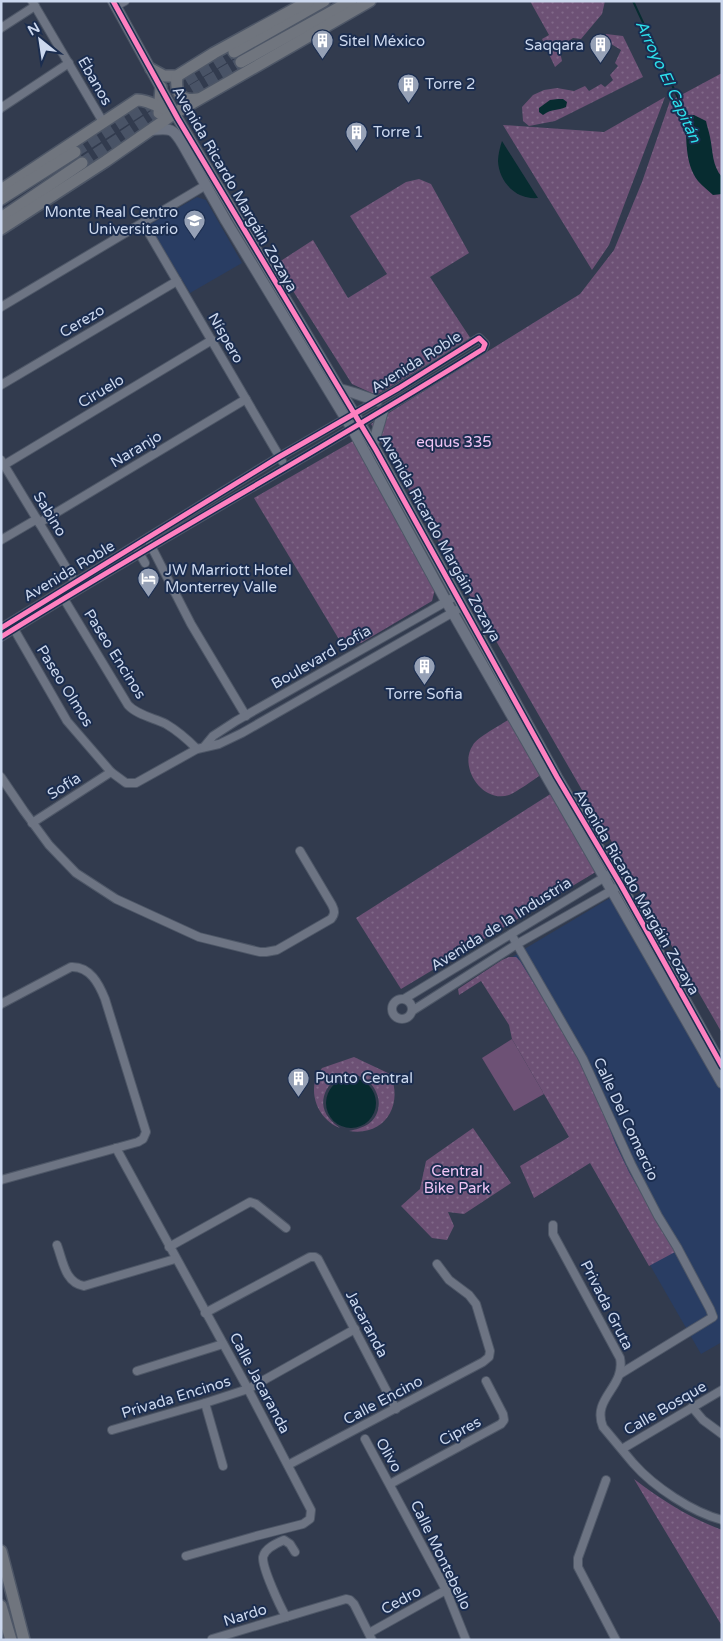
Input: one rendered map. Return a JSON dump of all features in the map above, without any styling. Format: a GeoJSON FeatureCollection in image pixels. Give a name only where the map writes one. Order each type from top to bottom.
{"type":"FeatureCollection","features":[{"type":"Feature","properties":{"kind":"main road"},"geometry":{"type":"LineString","coordinates":[[151,69],[164,76],[177,76],[309,1]]}},
{"type":"Feature","properties":{"kind":"main road"},"geometry":{"type":"LineString","coordinates":[[324,1],[238,57],[351,1]]}},
{"type":"Feature","properties":{"kind":"main road"},"geometry":{"type":"LineString","coordinates":[[1,229],[198,99],[370,1]]}},
{"type":"Feature","properties":{"kind":"main road"},"geometry":{"type":"LineString","coordinates":[[177,76],[176,84],[179,94],[188,100],[198,99]]}},
{"type":"Feature","properties":{"kind":"main road"},"geometry":{"type":"LineString","coordinates":[[152,130],[160,108],[161,87]]}},
{"type":"Feature","properties":{"kind":"main road"},"geometry":{"type":"LineString","coordinates":[[1,190],[137,100],[144,100],[175,114]]}},
{"type":"Feature","properties":{"kind":"main road"},"geometry":{"type":"LineString","coordinates":[[1,199],[75,152]]}},
{"type":"Feature","properties":{"kind":"main road"},"geometry":{"type":"LineString","coordinates":[[1,218],[82,163]]}},
{"type":"Feature","properties":{"kind":"main road"},"geometry":{"type":"LineString","coordinates":[[1,1552],[24,1640]]}},
{"type":"Feature","properties":{"kind":"main road"},"geometry":{"type":"LineString","coordinates":[[1,1606],[11,1640]]}},
{"type":"Feature","properties":{"kind":"street","name":"Avenida Ricardo Margáin Zozaya"},"geometry":{"type":"LineString","coordinates":[[118,3],[175,114],[373,444],[557,777],[608,874]]}},
{"type":"Feature","properties":{"kind":"street"},"geometry":{"type":"LineString","coordinates":[[1,28],[34,4]]}},
{"type":"Feature","properties":{"kind":"street","name":"Ébanos"},"geometry":{"type":"LineString","coordinates":[[34,4],[103,122]]}},
{"type":"Feature","properties":{"kind":"street"},"geometry":{"type":"LineString","coordinates":[[1,108],[69,64]]}},
{"type":"Feature","properties":{"kind":"street","name":"Avenida Ricardo Margáin Zozaya"},"geometry":{"type":"LineString","coordinates":[[152,130],[169,129],[177,134],[226,221],[346,419],[453,613],[722,1066]]}},
{"type":"Feature","properties":{"kind":"street"},"geometry":{"type":"LineString","coordinates":[[1,307],[144,223],[206,184]]}},
{"type":"Feature","properties":{"kind":"street","name":"Níspero"},"geometry":{"type":"LineString","coordinates":[[144,223],[285,467]]}},
{"type":"Feature","properties":{"kind":"street","name":"Cerezo"},"geometry":{"type":"LineString","coordinates":[[1,385],[177,281]]}},
{"type":"Feature","properties":{"kind":"street","name":"Avenida Roble"},"geometry":{"type":"LineString","coordinates":[[1,628],[279,457],[436,366],[479,338],[483,340],[484,348],[442,375],[1,637]]}},
{"type":"Feature","properties":{"kind":"street","name":"Ciruelo"},"geometry":{"type":"LineString","coordinates":[[3,462],[212,340]]}},
{"type":"Feature","properties":{"kind":"street"},"geometry":{"type":"LineString","coordinates":[[436,366],[442,375]]}},
{"type":"Feature","properties":{"kind":"street"},"geometry":{"type":"LineString","coordinates":[[340,389],[377,401]]}},
{"type":"Feature","properties":{"kind":"street","name":"Naranjo"},"geometry":{"type":"LineString","coordinates":[[1,540],[38,521],[246,399]]}},
{"type":"Feature","properties":{"kind":"street"},"geometry":{"type":"LineString","coordinates":[[373,444],[383,411]]}},
{"type":"Feature","properties":{"kind":"street","name":"Sabino"},"geometry":{"type":"LineString","coordinates":[[3,462],[75,582]]}},
{"type":"Feature","properties":{"kind":"street"},"geometry":{"type":"LineString","coordinates":[[147,538],[191,624],[246,716]]}},
{"type":"Feature","properties":{"kind":"street"},"geometry":{"type":"LineString","coordinates":[[135,546],[145,563]]}},
{"type":"Feature","properties":{"kind":"street","name":"Boulevard Sofía"},"geometry":{"type":"LineString","coordinates":[[136,784],[200,748],[213,736],[246,716],[456,596]]}},
{"type":"Feature","properties":{"kind":"street","name":"Paseo Encinos"},"geometry":{"type":"LineString","coordinates":[[64,599],[128,705],[135,711],[182,734],[200,748]]}},
{"type":"Feature","properties":{"kind":"street","name":"Boulevard Sofía"},"geometry":{"type":"LineString","coordinates":[[200,748],[219,744],[242,733],[463,607]]}},
{"type":"Feature","properties":{"kind":"street","name":"Paseo Olmos"},"geometry":{"type":"LineString","coordinates":[[14,629],[68,721],[111,772],[126,783],[136,784]]}},
{"type":"Feature","properties":{"kind":"street","name":"Sofía"},"geometry":{"type":"LineString","coordinates":[[32,823],[111,772]]}},
{"type":"Feature","properties":{"kind":"street"},"geometry":{"type":"LineString","coordinates":[[1,777],[49,845],[76,873],[116,899],[199,937],[260,952],[277,950],[331,919],[334,915],[332,905],[300,850]]}},
{"type":"Feature","properties":{"kind":"street","name":"Avenida de la Industria"},"geometry":{"type":"LineString","coordinates":[[404,999],[608,874]]}},
{"type":"Feature","properties":{"kind":"street","name":"Avenida Ricardo Margáin Zozaya"},"geometry":{"type":"LineString","coordinates":[[616,888],[722,1083]]}},
{"type":"Feature","properties":{"kind":"street","name":"Avenida de la Industria"},"geometry":{"type":"LineString","coordinates":[[412,1011],[517,944],[616,888]]}},
{"type":"Feature","properties":{"kind":"street","name":"Calle Del Comercio"},"geometry":{"type":"LineString","coordinates":[[511,934],[586,1064],[630,1164],[677,1247],[713,1317],[620,1374]]}},
{"type":"Feature","properties":{"kind":"street"},"geometry":{"type":"LineString","coordinates":[[1,1004],[72,967],[82,968],[94,977],[105,999],[145,1128],[145,1136],[141,1141],[1,1180]]}},
{"type":"Feature","properties":{"kind":"street"},"geometry":{"type":"LineString","coordinates":[[404,999],[410,1003],[412,1011],[404,1018],[397,1016],[394,1014],[394,1003],[404,999]]}},
{"type":"Feature","properties":{"kind":"street","name":"Calle Jacaranda"},"geometry":{"type":"LineString","coordinates":[[116,1148],[175,1259],[248,1389],[311,1510],[310,1519],[303,1524],[186,1556]]}},
{"type":"Feature","properties":{"kind":"street"},"geometry":{"type":"LineString","coordinates":[[169,1247],[250,1202],[256,1204],[286,1228]]}},
{"type":"Feature","properties":{"kind":"street","name":"Privada Gruta"},"geometry":{"type":"LineString","coordinates":[[554,1225],[553,1234],[620,1358],[622,1367],[620,1374],[603,1403],[600,1413],[603,1427],[634,1464],[652,1480],[681,1501],[713,1518],[722,1520]]}},
{"type":"Feature","properties":{"kind":"street"},"geometry":{"type":"LineString","coordinates":[[57,1245],[69,1279],[78,1285],[84,1286],[175,1259]]}},
{"type":"Feature","properties":{"kind":"street","name":"Jacaranda"},"geometry":{"type":"LineString","coordinates":[[205,1313],[310,1256],[315,1256],[396,1409]]}},
{"type":"Feature","properties":{"kind":"street","name":"Calle Encino"},"geometry":{"type":"LineString","coordinates":[[288,1465],[489,1358],[490,1351],[476,1304],[449,1280],[437,1264]]}},
{"type":"Feature","properties":{"kind":"street","name":"Privada Encinos"},"geometry":{"type":"LineString","coordinates":[[112,1430],[248,1389],[355,1330]]}},
{"type":"Feature","properties":{"kind":"street"},"geometry":{"type":"LineString","coordinates":[[137,1371],[223,1344]]}},
{"type":"Feature","properties":{"kind":"street","name":"Cipres"},"geometry":{"type":"LineString","coordinates":[[390,1484],[500,1424],[504,1420],[503,1414],[486,1381]]}},
{"type":"Feature","properties":{"kind":"street","name":"Calle Bosque"},"geometry":{"type":"LineString","coordinates":[[622,1449],[722,1390]]}},
{"type":"Feature","properties":{"kind":"street"},"geometry":{"type":"LineString","coordinates":[[205,1403],[223,1466]]}},
{"type":"Feature","properties":{"kind":"street"},"geometry":{"type":"LineString","coordinates":[[692,1407],[703,1420],[722,1434]]}},
{"type":"Feature","properties":{"kind":"street","name":"Olivo"},"geometry":{"type":"LineString","coordinates":[[364,1439],[390,1484]]}},
{"type":"Feature","properties":{"kind":"street"},"geometry":{"type":"LineString","coordinates":[[606,1480],[578,1558],[578,1567],[616,1640]]}},
{"type":"Feature","properties":{"kind":"street","name":"Calle Montebello"},"geometry":{"type":"LineString","coordinates":[[390,1484],[446,1590],[466,1640]]}},
{"type":"Feature","properties":{"kind":"street","name":"Nardo"},"geometry":{"type":"LineString","coordinates":[[286,1617],[266,1570],[263,1558],[267,1551],[275,1544],[284,1540],[290,1544],[295,1552]]}},
{"type":"Feature","properties":{"kind":"street","name":"Cedro"},"geometry":{"type":"LineString","coordinates":[[371,1636],[446,1590]]}},
{"type":"Feature","properties":{"kind":"street","name":"Nardo"},"geometry":{"type":"LineString","coordinates":[[212,1639],[344,1600],[350,1600],[354,1604],[371,1636]]}},
{"type":"Feature","properties":{"kind":"shaded area"},"geometry":{"type":"Polygon","coordinates":[[[563,99],[567,102],[566,107],[543,115],[539,112],[539,108],[550,100],[563,99]]]}},
{"type":"Feature","properties":{"kind":"shaded area"},"geometry":{"type":"Polygon","coordinates":[[[685,115],[694,115],[706,121],[715,163],[722,177],[722,194],[713,195],[700,183],[690,166],[685,115]]]}},
{"type":"Feature","properties":{"kind":"shaded area"},"geometry":{"type":"Polygon","coordinates":[[[502,141],[538,198],[530,198],[516,193],[506,183],[499,169],[498,161],[502,141]]]}},
{"type":"Feature","properties":{"kind":"shaded area","name":"Monte Real Centro Universitario"},"geometry":{"type":"Polygon","coordinates":[[[197,197],[206,200],[242,263],[190,293],[149,225],[197,197]]]}},
{"type":"Feature","properties":{"kind":"shaded area"},"geometry":{"type":"Polygon","coordinates":[[[610,898],[722,1092],[722,1342],[701,1354],[484,976],[526,948],[610,898]]]}},
{"type":"Feature","properties":{"kind":"shaded area"},"geometry":{"type":"Polygon","coordinates":[[[346,1078],[356,1078],[369,1085],[376,1098],[376,1108],[369,1121],[356,1128],[346,1128],[337,1124],[330,1117],[326,1108],[326,1098],[330,1089],[337,1082],[346,1078]]]}},
{"type":"Feature","properties":{"kind":"green space"},"geometry":{"type":"Polygon","coordinates":[[[530,1],[605,1],[602,14],[581,39],[573,38],[562,45],[560,52],[562,61],[555,67],[542,39],[549,35],[530,1]]]}},
{"type":"Feature","properties":{"kind":"green space"},"geometry":{"type":"Polygon","coordinates":[[[606,34],[623,36],[643,77],[555,121],[529,126],[523,121],[522,107],[533,95],[544,90],[557,88],[574,91],[585,86],[589,91],[601,84],[605,87],[613,80],[610,75],[618,66],[615,63],[621,50],[603,39],[606,34]]]}},
{"type":"Feature","properties":{"kind":"green space","name":"equus 335"},"geometry":{"type":"Polygon","coordinates":[[[722,73],[722,1033],[371,424],[580,294],[614,250],[642,182],[670,101],[722,73]]]}},
{"type":"Feature","properties":{"kind":"green space"},"geometry":{"type":"Polygon","coordinates":[[[665,97],[609,245],[592,270],[503,125],[604,132],[665,97]]]}},
{"type":"Feature","properties":{"kind":"green space"},"geometry":{"type":"Polygon","coordinates":[[[419,179],[431,184],[469,253],[430,277],[471,339],[376,395],[352,384],[276,264],[313,240],[348,298],[387,274],[350,216],[406,182],[419,179]]]}},
{"type":"Feature","properties":{"kind":"green space"},"geometry":{"type":"Polygon","coordinates":[[[353,441],[436,585],[432,601],[361,643],[348,644],[340,641],[254,498],[353,441]]]}},
{"type":"Feature","properties":{"kind":"green space"},"geometry":{"type":"Polygon","coordinates":[[[511,718],[542,774],[521,789],[509,795],[499,796],[490,794],[482,789],[475,781],[468,763],[469,754],[479,738],[511,718]]]}},
{"type":"Feature","properties":{"kind":"green space"},"geometry":{"type":"Polygon","coordinates":[[[552,793],[599,870],[401,989],[356,918],[552,793]]]}},
{"type":"Feature","properties":{"kind":"green space"},"geometry":{"type":"Polygon","coordinates":[[[509,957],[516,957],[520,961],[565,1034],[593,1087],[629,1172],[675,1252],[649,1266],[590,1163],[534,1198],[520,1166],[569,1137],[512,1039],[509,1025],[481,981],[459,995],[458,989],[509,957]]]}},
{"type":"Feature","properties":{"kind":"green space"},"geometry":{"type":"Polygon","coordinates":[[[512,1039],[544,1094],[514,1111],[482,1058],[512,1039]]]}},
{"type":"Feature","properties":{"kind":"green space"},"geometry":{"type":"Polygon","coordinates":[[[354,1057],[390,1074],[394,1085],[393,1107],[388,1116],[373,1129],[362,1132],[349,1131],[363,1127],[371,1122],[379,1107],[377,1093],[369,1082],[354,1075],[345,1075],[330,1084],[323,1100],[324,1109],[330,1119],[340,1128],[333,1125],[322,1114],[318,1108],[314,1093],[316,1078],[322,1068],[354,1057]]]}},
{"type":"Feature","properties":{"kind":"green space","name":"Central Bike Park"},"geometry":{"type":"Polygon","coordinates":[[[473,1128],[511,1183],[464,1214],[448,1212],[454,1226],[447,1240],[432,1238],[401,1206],[420,1189],[426,1161],[473,1128]]]}},
{"type":"Feature","properties":{"kind":"green space"},"geometry":{"type":"Polygon","coordinates":[[[634,1479],[676,1508],[722,1530],[722,1626],[634,1479]]]}},
{"type":"Feature","properties":{"kind":"waterway","name":"Arroyo El Capitán"},"geometry":{"type":"LineString","coordinates":[[633,1],[686,115]]}},
{"type":"Feature","properties":{"kind":"tunnel"},"geometry":{"type":"LineString","coordinates":[[75,152],[185,81],[234,52]]}},
{"type":"Feature","properties":{"kind":"tunnel"},"geometry":{"type":"LineString","coordinates":[[82,163],[191,91],[241,62]]}},
{"type":"Feature","properties":{"kind":"cycle path"},"geometry":{"type":"LineString","coordinates":[[113,1],[178,119],[376,450],[557,777],[621,885],[722,1066]]}},
{"type":"Feature","properties":{"kind":"cycle path"},"geometry":{"type":"LineString","coordinates":[[1,628],[279,457],[399,388],[479,338],[485,344],[483,349],[423,386],[1,637]]}},
{"type":"Feature","properties":{"kind":"place","name":"Sitel México"},"geometry":{"type":"Point","coordinates":[323,60]}},
{"type":"Feature","properties":{"kind":"place","name":"Saqqara"},"geometry":{"type":"Point","coordinates":[600,64]}},
{"type":"Feature","properties":{"kind":"place","name":"Torre 2"},"geometry":{"type":"Point","coordinates":[409,103]}},
{"type":"Feature","properties":{"kind":"place","name":"Torre 1"},"geometry":{"type":"Point","coordinates":[357,151]}},
{"type":"Feature","properties":{"kind":"place","name":"Monte Real Centro Universitario"},"geometry":{"type":"Point","coordinates":[194,240]}},
{"type":"Feature","properties":{"kind":"place","name":"JW Marriott Hotel Monterrey Valle"},"geometry":{"type":"Point","coordinates":[149,598]}},
{"type":"Feature","properties":{"kind":"place","name":"Torre Sofia"},"geometry":{"type":"Point","coordinates":[424,685]}},
{"type":"Feature","properties":{"kind":"place","name":"Punto Central"},"geometry":{"type":"Point","coordinates":[299,1097]}}]}
